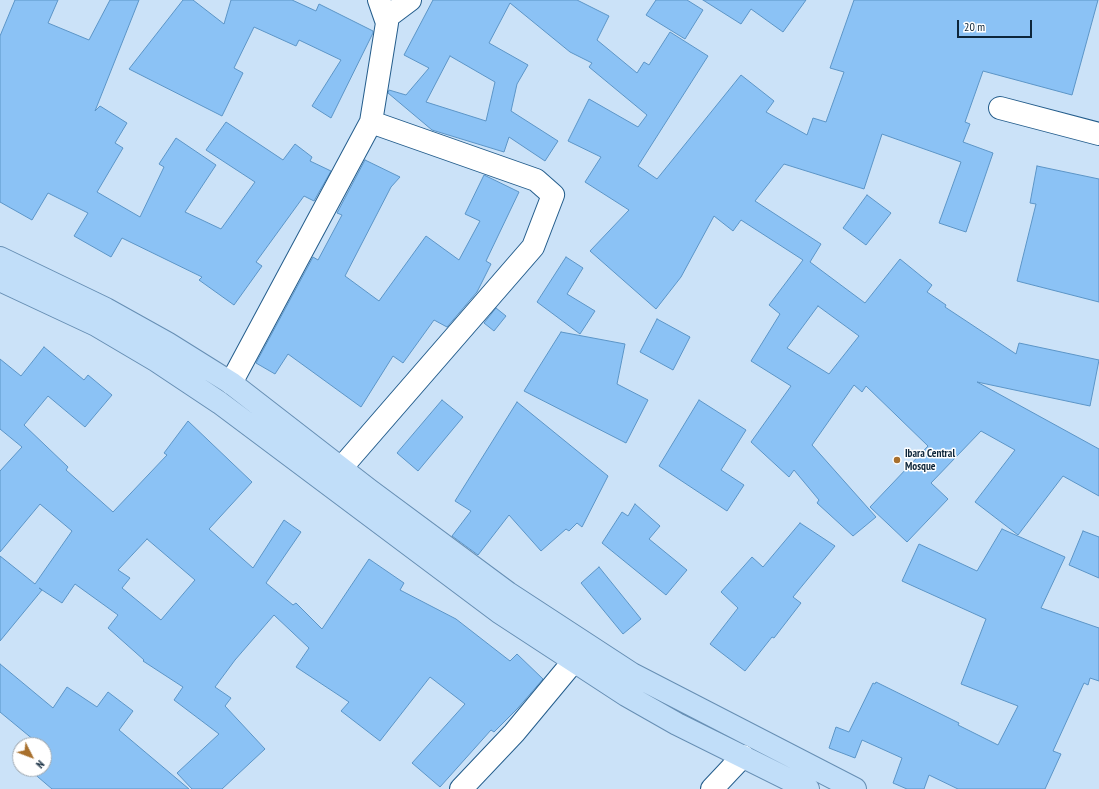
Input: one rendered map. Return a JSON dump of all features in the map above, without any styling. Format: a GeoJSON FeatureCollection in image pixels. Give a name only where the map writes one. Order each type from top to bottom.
{"type":"FeatureCollection","features":[{"type":"Feature","properties":{"kind":"main road"},"geometry":{"type":"LineString","coordinates":[[0,258],[106,309],[167,342],[231,383],[342,467],[369,490],[508,593],[632,674],[855,789]]}},
{"type":"Feature","properties":{"kind":"main road"},"geometry":{"type":"LineString","coordinates":[[0,280],[96,325],[220,403],[499,612],[573,662],[626,695],[677,724],[808,789]]}},
{"type":"Feature","properties":{"kind":"street"},"geometry":{"type":"LineString","coordinates":[[231,383],[371,122],[387,22],[382,9],[410,0]]}},
{"type":"Feature","properties":{"kind":"street"},"geometry":{"type":"LineString","coordinates":[[1000,108],[1099,134]]}},
{"type":"Feature","properties":{"kind":"street"},"geometry":{"type":"LineString","coordinates":[[342,467],[533,247],[553,195],[536,180],[371,122]]}},
{"type":"Feature","properties":{"kind":"street"},"geometry":{"type":"LineString","coordinates":[[461,789],[514,733],[573,662]]}},
{"type":"Feature","properties":{"kind":"street"},"geometry":{"type":"LineString","coordinates":[[712,789],[743,756]]}},
{"type":"Feature","properties":{"kind":"building"},"geometry":{"type":"Polygon","coordinates":[[[15,0],[58,0],[48,23],[89,40],[110,0],[139,0],[95,111],[100,106],[127,123],[115,143],[123,148],[97,192],[140,217],[164,167],[159,164],[176,138],[216,165],[185,212],[221,229],[255,182],[206,150],[226,122],[283,160],[295,144],[312,157],[310,161],[331,171],[314,201],[304,196],[256,262],[262,266],[234,305],[199,280],[202,277],[122,238],[111,257],[74,236],[88,213],[48,193],[32,220],[0,202],[0,36],[15,0]]]}},
{"type":"Feature","properties":{"kind":"building"},"geometry":{"type":"Polygon","coordinates":[[[183,0],[193,0],[224,24],[231,0],[292,0],[316,11],[319,4],[373,31],[373,33],[331,118],[312,106],[341,60],[299,40],[296,46],[254,27],[234,68],[243,73],[222,116],[129,69],[183,0]]]}},
{"type":"Feature","properties":{"kind":"building"},"geometry":{"type":"Polygon","coordinates":[[[433,0],[577,0],[609,16],[597,40],[637,73],[644,62],[649,65],[670,32],[708,56],[638,166],[657,179],[741,75],[774,101],[766,112],[807,135],[813,118],[826,122],[844,72],[830,68],[854,0],[1098,0],[1072,95],[983,71],[965,122],[970,124],[963,142],[993,153],[966,232],[939,223],[961,162],[882,134],[864,189],[784,164],[755,201],[821,244],[810,262],[865,303],[900,259],[932,285],[927,292],[946,305],[945,307],[1016,354],[1019,343],[1099,360],[1090,406],[977,382],[1099,449],[1099,496],[1063,476],[1018,535],[975,502],[1015,450],[981,431],[931,483],[948,499],[907,542],[870,507],[928,446],[866,386],[862,392],[854,385],[812,445],[876,517],[853,536],[817,503],[819,500],[794,470],[789,477],[751,442],[791,386],[751,361],[780,314],[769,305],[803,260],[741,220],[733,231],[714,216],[681,277],[656,309],[590,251],[629,210],[585,182],[601,157],[568,141],[589,99],[638,127],[647,115],[589,67],[592,63],[570,52],[510,3],[489,43],[528,65],[517,84],[511,111],[558,141],[545,161],[509,137],[504,152],[432,130],[388,93],[389,90],[406,95],[429,68],[404,55],[433,0]],[[450,56],[426,102],[486,121],[495,82],[450,56]],[[818,306],[787,348],[829,374],[859,336],[818,306]]]}},
{"type":"Feature","properties":{"kind":"building"},"geometry":{"type":"Polygon","coordinates":[[[656,0],[687,0],[703,10],[685,39],[646,15],[656,0]]]}},
{"type":"Feature","properties":{"kind":"building"},"geometry":{"type":"Polygon","coordinates":[[[703,0],[806,0],[783,32],[751,9],[741,24],[703,0]]]}},
{"type":"Feature","properties":{"kind":"building"},"geometry":{"type":"Polygon","coordinates":[[[365,160],[400,177],[391,187],[345,276],[379,301],[426,236],[459,260],[480,221],[465,214],[484,175],[519,192],[486,261],[491,264],[477,292],[447,327],[434,320],[403,363],[393,356],[361,407],[288,354],[275,374],[256,363],[313,257],[318,260],[342,215],[337,213],[365,160]]]}},
{"type":"Feature","properties":{"kind":"building"},"geometry":{"type":"Polygon","coordinates":[[[1037,166],[1099,179],[1099,302],[1017,281],[1036,204],[1030,203],[1037,166]]]}},
{"type":"Feature","properties":{"kind":"building"},"geometry":{"type":"Polygon","coordinates":[[[867,195],[891,213],[866,245],[843,228],[867,195]]]}},
{"type":"Feature","properties":{"kind":"building"},"geometry":{"type":"Polygon","coordinates":[[[566,257],[583,268],[567,294],[595,311],[580,334],[537,302],[566,257]]]}},
{"type":"Feature","properties":{"kind":"building"},"geometry":{"type":"Polygon","coordinates":[[[496,308],[506,316],[494,331],[484,323],[496,308]]]}},
{"type":"Feature","properties":{"kind":"building"},"geometry":{"type":"Polygon","coordinates":[[[657,319],[690,337],[673,370],[640,352],[657,319]]]}},
{"type":"Feature","properties":{"kind":"building"},"geometry":{"type":"Polygon","coordinates":[[[561,332],[625,344],[617,384],[648,400],[626,443],[524,391],[561,332]]]}},
{"type":"Feature","properties":{"kind":"building"},"geometry":{"type":"Polygon","coordinates":[[[44,347],[84,380],[88,375],[112,395],[85,427],[48,396],[24,425],[68,467],[66,470],[113,512],[167,455],[164,453],[188,421],[252,482],[209,529],[253,568],[284,520],[301,532],[266,583],[293,605],[296,603],[322,629],[369,559],[404,583],[400,590],[456,619],[510,661],[517,654],[543,679],[518,708],[494,732],[491,730],[440,787],[412,763],[465,704],[430,677],[380,741],[341,711],[349,702],[296,667],[309,648],[274,615],[235,660],[215,687],[231,698],[225,706],[265,749],[222,789],[192,789],[177,773],[219,734],[174,700],[183,687],[143,661],[144,660],[108,628],[118,615],[75,584],[62,603],[39,588],[42,590],[0,641],[0,556],[35,584],[72,531],[40,504],[0,552],[0,471],[22,447],[0,429],[0,359],[21,376],[44,347]],[[147,539],[118,570],[130,578],[122,588],[161,620],[195,580],[147,539]]]}},
{"type":"Feature","properties":{"kind":"building"},"geometry":{"type":"Polygon","coordinates":[[[442,400],[463,417],[418,471],[397,453],[442,400]]]}},
{"type":"Feature","properties":{"kind":"building"},"geometry":{"type":"Polygon","coordinates":[[[699,400],[746,430],[721,470],[744,485],[727,511],[659,466],[699,400]]]}},
{"type":"Feature","properties":{"kind":"building"},"geometry":{"type":"Polygon","coordinates":[[[517,402],[608,476],[582,527],[577,523],[569,531],[566,529],[541,551],[509,515],[478,555],[452,536],[471,511],[455,501],[517,402]]]}},
{"type":"Feature","properties":{"kind":"building"},"geometry":{"type":"Polygon","coordinates":[[[635,504],[660,526],[649,539],[687,570],[666,595],[602,543],[622,512],[628,516],[635,504]]]}},
{"type":"Feature","properties":{"kind":"building"},"geometry":{"type":"Polygon","coordinates":[[[800,523],[835,546],[793,597],[801,603],[774,638],[772,637],[745,671],[710,644],[738,608],[721,592],[752,557],[763,567],[800,523]]]}},
{"type":"Feature","properties":{"kind":"building"},"geometry":{"type":"Polygon","coordinates":[[[1002,529],[1065,557],[1041,608],[1099,628],[1099,681],[1090,678],[1088,685],[1084,683],[1053,751],[1061,754],[1045,789],[958,789],[929,775],[924,789],[907,789],[893,783],[902,758],[862,740],[855,758],[829,748],[836,727],[849,732],[873,683],[875,684],[876,682],[959,723],[958,725],[998,745],[1018,706],[961,684],[986,619],[902,581],[919,544],[977,571],[1002,529]]]}},
{"type":"Feature","properties":{"kind":"building"},"geometry":{"type":"Polygon","coordinates":[[[1083,531],[1099,537],[1099,578],[1069,565],[1083,531]]]}},
{"type":"Feature","properties":{"kind":"building"},"geometry":{"type":"Polygon","coordinates":[[[599,567],[641,619],[623,634],[581,583],[599,567]]]}},
{"type":"Feature","properties":{"kind":"building"},"geometry":{"type":"Polygon","coordinates":[[[0,664],[53,708],[67,687],[97,707],[108,692],[133,711],[119,730],[189,789],[52,789],[38,777],[52,777],[52,737],[30,737],[0,712],[0,664]]]}},
{"type":"Feature","properties":{"kind":"place","name":"Ibara Central Mosque"},"geometry":{"type":"Point","coordinates":[897,460]}}]}
